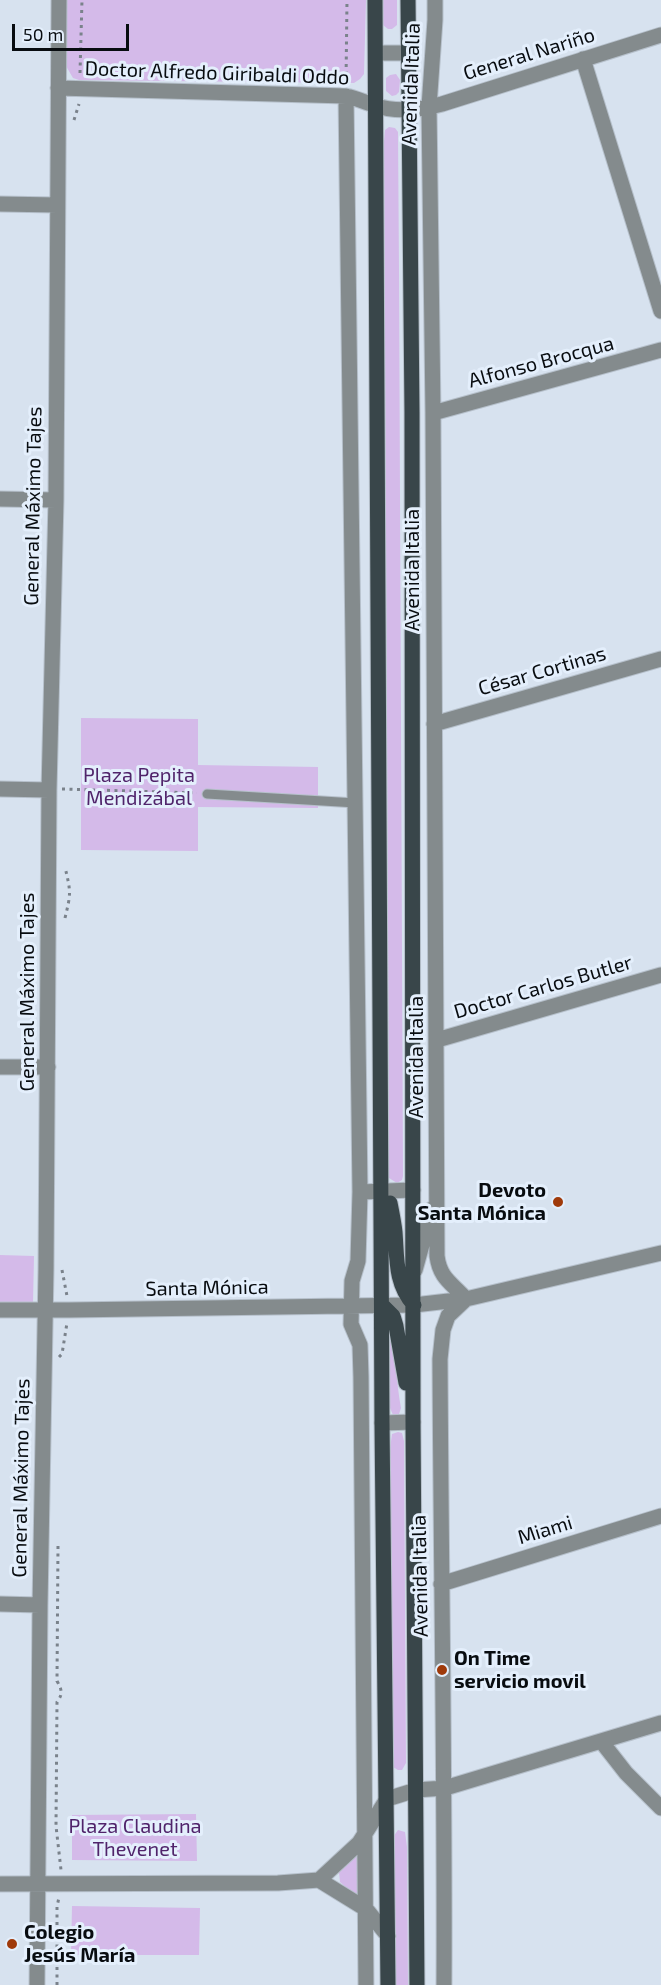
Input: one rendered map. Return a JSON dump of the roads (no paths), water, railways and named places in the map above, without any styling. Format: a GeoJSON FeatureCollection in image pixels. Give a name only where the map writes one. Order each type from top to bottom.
{"type":"FeatureCollection","features":[{"type":"Feature","properties":{"kind":"main road","name":"Avenida Italia"},"geometry":{"type":"LineString","coordinates":[[375,0],[382,1423],[388,1985]]}},
{"type":"Feature","properties":{"kind":"main road","name":"Avenida Italia"},"geometry":{"type":"LineString","coordinates":[[408,0],[412,412],[413,1422],[417,1985]]}},
{"type":"Feature","properties":{"kind":"main road"},"geometry":{"type":"LineString","coordinates":[[382,1191],[388,1196],[395,1230],[399,1281],[407,1298],[414,1305]]}},
{"type":"Feature","properties":{"kind":"main road"},"geometry":{"type":"LineString","coordinates":[[383,1306],[393,1316],[396,1326],[413,1422]]}},
{"type":"Feature","properties":{"kind":"street","name":"General Máximo Tajes"},"geometry":{"type":"LineString","coordinates":[[37,1985],[40,1605],[46,1310],[49,790],[56,500],[59,0]]}},
{"type":"Feature","properties":{"kind":"street","name":"Avenida Italia"},"geometry":{"type":"LineString","coordinates":[[435,0],[429,107],[433,413],[437,1256],[438,1267],[443,1276],[466,1299],[448,1316],[443,1330],[440,1359],[444,1985]]}},
{"type":"Feature","properties":{"kind":"street","name":"General Nariño"},"geometry":{"type":"LineString","coordinates":[[410,110],[429,107],[661,35]]}},
{"type":"Feature","properties":{"kind":"street","name":"Avenida Italia"},"geometry":{"type":"LineString","coordinates":[[376,53],[409,53]]}},
{"type":"Feature","properties":{"kind":"street"},"geometry":{"type":"LineString","coordinates":[[583,59],[661,311]]}},
{"type":"Feature","properties":{"kind":"street","name":"Doctor Alfredo Giribaldi Oddo"},"geometry":{"type":"LineString","coordinates":[[58,88],[346,96],[358,98],[375,106],[410,110]]}},
{"type":"Feature","properties":{"kind":"street"},"geometry":{"type":"LineString","coordinates":[[346,96],[360,1192],[358,1261],[352,1281],[351,1324],[360,1346],[361,1377],[366,1985]]}},
{"type":"Feature","properties":{"kind":"street"},"geometry":{"type":"LineString","coordinates":[[0,204],[57,205]]}},
{"type":"Feature","properties":{"kind":"street","name":"Alfonso Brocqua"},"geometry":{"type":"LineString","coordinates":[[433,413],[661,350]]}},
{"type":"Feature","properties":{"kind":"street"},"geometry":{"type":"LineString","coordinates":[[0,499],[56,500]]}},
{"type":"Feature","properties":{"kind":"street","name":"César Cortinas"},"geometry":{"type":"LineString","coordinates":[[434,724],[661,659]]}},
{"type":"Feature","properties":{"kind":"street"},"geometry":{"type":"LineString","coordinates":[[0,789],[49,790]]}},
{"type":"Feature","properties":{"kind":"street"},"geometry":{"type":"LineString","coordinates":[[356,803],[380,804]]}},
{"type":"Feature","properties":{"kind":"street","name":"Doctor Carlos Butler"},"geometry":{"type":"LineString","coordinates":[[437,1040],[661,975]]}},
{"type":"Feature","properties":{"kind":"street"},"geometry":{"type":"LineString","coordinates":[[0,1067],[48,1067]]}},
{"type":"Feature","properties":{"kind":"street","name":"Avenida Italia"},"geometry":{"type":"LineString","coordinates":[[359,1105],[381,1104]]}},
{"type":"Feature","properties":{"kind":"street","name":"Avenida Italia"},"geometry":{"type":"LineString","coordinates":[[413,1141],[438,1141]]}},
{"type":"Feature","properties":{"kind":"street","name":"Avenida Italia"},"geometry":{"type":"LineString","coordinates":[[414,1276],[438,1186]]}},
{"type":"Feature","properties":{"kind":"street"},"geometry":{"type":"LineString","coordinates":[[360,1192],[413,1190]]}},
{"type":"Feature","properties":{"kind":"street","name":"Santa Mónica"},"geometry":{"type":"LineString","coordinates":[[0,1310],[414,1305],[466,1299],[661,1253]]}},
{"type":"Feature","properties":{"kind":"street"},"geometry":{"type":"LineString","coordinates":[[382,1423],[413,1422]]}},
{"type":"Feature","properties":{"kind":"street","name":"Miami"},"geometry":{"type":"LineString","coordinates":[[441,1584],[661,1516]]}},
{"type":"Feature","properties":{"kind":"street"},"geometry":{"type":"LineString","coordinates":[[0,1604],[40,1605]]}},
{"type":"Feature","properties":{"kind":"street"},"geometry":{"type":"LineString","coordinates":[[319,1880],[358,1843],[387,1799],[416,1790],[444,1788],[661,1723]]}},
{"type":"Feature","properties":{"kind":"street"},"geometry":{"type":"LineString","coordinates":[[601,1741],[627,1773],[661,1808]]}},
{"type":"Feature","properties":{"kind":"street"},"geometry":{"type":"LineString","coordinates":[[0,1884],[278,1883],[319,1880],[366,1909],[388,1936]]}},
{"type":"Feature","properties":{"kind":"lane"},"geometry":{"type":"LineString","coordinates":[[207,794],[356,803]]}},
{"type":"Feature","properties":{"kind":"place","name":"Devoto Santa Mónica"},"geometry":{"type":"Point","coordinates":[558,1202]}},
{"type":"Feature","properties":{"kind":"place","name":"On Time servicio movil"},"geometry":{"type":"Point","coordinates":[442,1670]}},
{"type":"Feature","properties":{"kind":"place","name":"Colegio Jesús María"},"geometry":{"type":"Point","coordinates":[12,1944]}},
{"type":"Feature","properties":{"kind":"park label","name":"Plaza Pepita Mendizábal"},"geometry":{"type":"Point","coordinates":[139,786]}},
{"type":"Feature","properties":{"kind":"park label","name":"Plaza Claudina Thevenet"},"geometry":{"type":"Point","coordinates":[135,1838]}}]}
